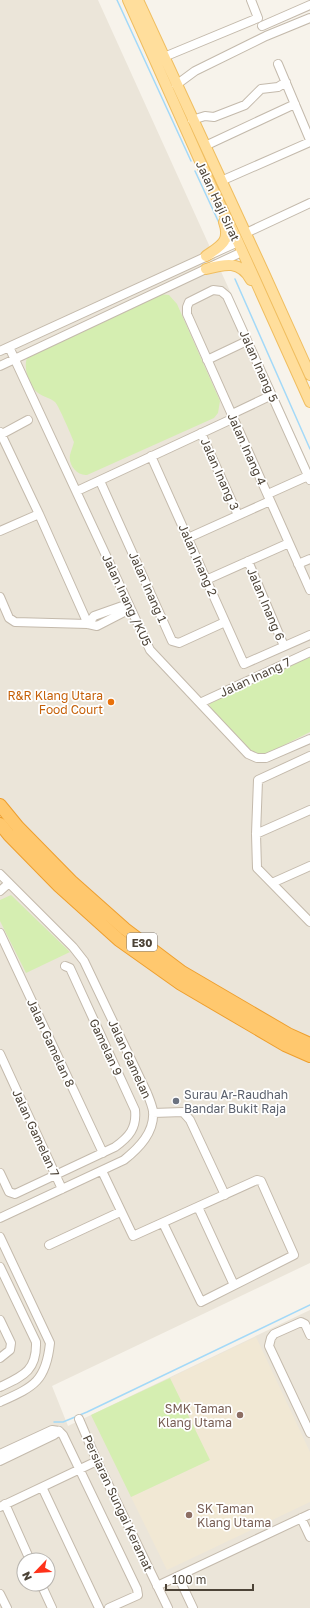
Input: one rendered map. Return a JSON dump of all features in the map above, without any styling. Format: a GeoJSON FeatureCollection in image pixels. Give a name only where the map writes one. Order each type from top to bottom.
{"type":"FeatureCollection","features":[{"type":"Feature","properties":{"kind":"highway","name":"E30"},"geometry":{"type":"LineString","coordinates":[[0,805],[18,827],[71,881],[125,929],[182,972],[288,1034],[310,1044]]}},
{"type":"Feature","properties":{"kind":"highway","name":"E30"},"geometry":{"type":"LineString","coordinates":[[0,824],[59,886],[119,940],[181,984],[285,1044],[310,1056]]}},
{"type":"Feature","properties":{"kind":"main road","name":"Jalan Haji Sirat"},"geometry":{"type":"LineString","coordinates":[[135,0],[164,57],[176,86],[264,273],[306,356],[310,375]]}},
{"type":"Feature","properties":{"kind":"main road","name":"Jalan Haji Sirat"},"geometry":{"type":"LineString","coordinates":[[135,0],[163,77],[193,148],[241,246],[310,402]]}},
{"type":"Feature","properties":{"kind":"main road"},"geometry":{"type":"LineString","coordinates":[[176,86],[174,94],[189,128],[193,148]]}},
{"type":"Feature","properties":{"kind":"main road"},"geometry":{"type":"LineString","coordinates":[[205,146],[214,171],[243,238],[241,246],[248,249],[257,268],[264,273]]}},
{"type":"Feature","properties":{"kind":"main road"},"geometry":{"type":"LineString","coordinates":[[206,256],[221,246],[226,238],[227,232],[212,188]]}},
{"type":"Feature","properties":{"kind":"main road"},"geometry":{"type":"LineString","coordinates":[[206,269],[223,264],[234,265],[247,274],[289,362],[303,386]]}},
{"type":"Feature","properties":{"kind":"street"},"geometry":{"type":"LineString","coordinates":[[251,0],[266,36]]}},
{"type":"Feature","properties":{"kind":"street"},"geometry":{"type":"LineString","coordinates":[[262,26],[310,5]]}},
{"type":"Feature","properties":{"kind":"street"},"geometry":{"type":"LineString","coordinates":[[164,57],[258,18]]}},
{"type":"Feature","properties":{"kind":"street"},"geometry":{"type":"LineString","coordinates":[[176,86],[195,71],[266,36],[310,18]]}},
{"type":"Feature","properties":{"kind":"street"},"geometry":{"type":"LineString","coordinates":[[221,182],[310,141],[278,64]]}},
{"type":"Feature","properties":{"kind":"street"},"geometry":{"type":"LineString","coordinates":[[192,120],[205,116],[214,117],[245,105],[261,89],[278,87],[286,82]]}},
{"type":"Feature","properties":{"kind":"street"},"geometry":{"type":"LineString","coordinates":[[205,146],[295,104]]}},
{"type":"Feature","properties":{"kind":"street"},"geometry":{"type":"LineString","coordinates":[[246,233],[310,203]]}},
{"type":"Feature","properties":{"kind":"street"},"geometry":{"type":"LineString","coordinates":[[0,351],[206,256],[241,246]]}},
{"type":"Feature","properties":{"kind":"street"},"geometry":{"type":"LineString","coordinates":[[0,366],[206,269],[241,246]]}},
{"type":"Feature","properties":{"kind":"street","name":"Jalan Inang 5"},"geometry":{"type":"LineString","coordinates":[[187,308],[189,302],[213,290],[221,292],[227,296],[309,478]]}},
{"type":"Feature","properties":{"kind":"street","name":"Jalan Inang 4"},"geometry":{"type":"LineString","coordinates":[[187,308],[187,314],[207,360],[310,590]]}},
{"type":"Feature","properties":{"kind":"street"},"geometry":{"type":"LineString","coordinates":[[207,360],[247,341]]}},
{"type":"Feature","properties":{"kind":"street","name":"Jalan Inang /KU5"},"geometry":{"type":"LineString","coordinates":[[9,347],[152,654],[248,754],[257,758],[266,758],[310,739]]}},
{"type":"Feature","properties":{"kind":"street"},"geometry":{"type":"LineString","coordinates":[[77,491],[201,433],[272,395]]}},
{"type":"Feature","properties":{"kind":"street"},"geometry":{"type":"LineString","coordinates":[[28,420],[1,433],[88,624]]}},
{"type":"Feature","properties":{"kind":"street","name":"Jalan Inang 3"},"geometry":{"type":"LineString","coordinates":[[201,433],[238,515]]}},
{"type":"Feature","properties":{"kind":"street","name":"Jalan Inang 2"},"geometry":{"type":"LineString","coordinates":[[151,456],[244,664],[284,646]]}},
{"type":"Feature","properties":{"kind":"street"},"geometry":{"type":"LineString","coordinates":[[188,538],[238,515],[309,478]]}},
{"type":"Feature","properties":{"kind":"street","name":"Jalan Inang 1"},"geometry":{"type":"LineString","coordinates":[[100,481],[172,641],[178,643],[225,622]]}},
{"type":"Feature","properties":{"kind":"street"},"geometry":{"type":"LineString","coordinates":[[0,532],[39,514]]}},
{"type":"Feature","properties":{"kind":"street"},"geometry":{"type":"LineString","coordinates":[[206,580],[289,543]]}},
{"type":"Feature","properties":{"kind":"street"},"geometry":{"type":"LineString","coordinates":[[298,564],[310,559]]}},
{"type":"Feature","properties":{"kind":"street","name":"Jalan Inang 6"},"geometry":{"type":"LineString","coordinates":[[248,562],[284,646]]}},
{"type":"Feature","properties":{"kind":"street"},"geometry":{"type":"LineString","coordinates":[[0,597],[9,618],[15,622],[88,624],[97,626],[129,607]]}},
{"type":"Feature","properties":{"kind":"street"},"geometry":{"type":"LineString","coordinates":[[284,646],[310,635]]}},
{"type":"Feature","properties":{"kind":"street","name":"Jalan Inang 7"},"geometry":{"type":"LineString","coordinates":[[200,703],[310,652]]}},
{"type":"Feature","properties":{"kind":"street"},"geometry":{"type":"LineString","coordinates":[[310,756],[258,780],[256,834],[257,868],[310,921]]}},
{"type":"Feature","properties":{"kind":"street"},"geometry":{"type":"LineString","coordinates":[[256,834],[310,810]]}},
{"type":"Feature","properties":{"kind":"street"},"geometry":{"type":"LineString","coordinates":[[272,883],[310,866]]}},
{"type":"Feature","properties":{"kind":"street","name":"Jalan Gamelan"},"geometry":{"type":"LineString","coordinates":[[0,874],[73,947],[84,961],[147,1093],[153,1113],[148,1133],[138,1149],[124,1160],[0,1218]]}},
{"type":"Feature","properties":{"kind":"street"},"geometry":{"type":"LineString","coordinates":[[0,891],[9,883]]}},
{"type":"Feature","properties":{"kind":"street","name":"Jalan Gamelan 8"},"geometry":{"type":"LineString","coordinates":[[0,933],[103,1153]]}},
{"type":"Feature","properties":{"kind":"street","name":"Gamelan 9"},"geometry":{"type":"LineString","coordinates":[[65,966],[70,968],[73,974],[136,1110],[136,1120],[132,1131],[122,1142],[103,1153]]}},
{"type":"Feature","properties":{"kind":"street","name":"Jalan Gamelan 7"},"geometry":{"type":"LineString","coordinates":[[0,1054],[62,1189]]}},
{"type":"Feature","properties":{"kind":"street"},"geometry":{"type":"LineString","coordinates":[[153,1113],[183,1112],[190,1120],[225,1195]]}},
{"type":"Feature","properties":{"kind":"street"},"geometry":{"type":"LineString","coordinates":[[0,1173],[9,1192],[15,1194],[103,1153]]}},
{"type":"Feature","properties":{"kind":"street"},"geometry":{"type":"LineString","coordinates":[[102,1171],[120,1212],[133,1236],[257,1180],[261,1181],[295,1254],[293,1257],[234,1285],[203,1302],[199,1301],[163,1223]]}},
{"type":"Feature","properties":{"kind":"street"},"geometry":{"type":"LineString","coordinates":[[198,1207],[234,1285]]}},
{"type":"Feature","properties":{"kind":"street"},"geometry":{"type":"LineString","coordinates":[[50,1245],[120,1212]]}},
{"type":"Feature","properties":{"kind":"street"},"geometry":{"type":"LineString","coordinates":[[0,1236],[50,1343],[48,1361],[41,1376],[29,1389],[0,1402]]}},
{"type":"Feature","properties":{"kind":"street"},"geometry":{"type":"LineString","coordinates":[[0,1267],[36,1342],[36,1352],[33,1365],[26,1373],[0,1387]]}},
{"type":"Feature","properties":{"kind":"street"},"geometry":{"type":"LineString","coordinates":[[0,1320],[11,1343],[10,1350],[0,1358]]}},
{"type":"Feature","properties":{"kind":"street"},"geometry":{"type":"LineString","coordinates":[[310,1336],[305,1324],[301,1322],[274,1334],[271,1338],[269,1346],[310,1433]]}},
{"type":"Feature","properties":{"kind":"street","name":"Persiaran Sungai Keramat"},"geometry":{"type":"LineString","coordinates":[[79,1419],[168,1608]]}},
{"type":"Feature","properties":{"kind":"street"},"geometry":{"type":"LineString","coordinates":[[0,1454],[52,1430],[59,1431],[63,1435],[137,1589],[138,1594],[109,1608]]}},
{"type":"Feature","properties":{"kind":"street"},"geometry":{"type":"LineString","coordinates":[[0,1461],[54,1435],[59,1431]]}},
{"type":"Feature","properties":{"kind":"street"},"geometry":{"type":"LineString","coordinates":[[26,1552],[2,1505],[97,1460]]}},
{"type":"Feature","properties":{"kind":"street"},"geometry":{"type":"LineString","coordinates":[[42,1487],[99,1608]]}},
{"type":"Feature","properties":{"kind":"street"},"geometry":{"type":"LineString","coordinates":[[158,1586],[310,1514]]}},
{"type":"Feature","properties":{"kind":"street"},"geometry":{"type":"LineString","coordinates":[[301,1518],[310,1537]]}},
{"type":"Feature","properties":{"kind":"street"},"geometry":{"type":"LineString","coordinates":[[178,1576],[193,1608]]}},
{"type":"Feature","properties":{"kind":"street"},"geometry":{"type":"LineString","coordinates":[[45,1592],[52,1608]]}},
{"type":"Feature","properties":{"kind":"street"},"geometry":{"type":"LineString","coordinates":[[0,1594],[7,1608]]}},
{"type":"Feature","properties":{"kind":"shaded area"},"geometry":{"type":"Polygon","coordinates":[[[0,0],[98,0],[310,468],[310,1263],[52,1386],[68,1426],[310,1310],[310,1608],[0,1608],[0,0]]]}},
{"type":"Feature","properties":{"kind":"shaded area","name":"SMK Taman Klang Utama"},"geometry":{"type":"Polygon","coordinates":[[[256,1337],[310,1452],[310,1502],[167,1570],[131,1497],[209,1460],[170,1378],[256,1337]]]}},
{"type":"Feature","properties":{"kind":"green space"},"geometry":{"type":"Polygon","coordinates":[[[159,294],[169,295],[177,304],[220,401],[218,413],[214,418],[87,475],[80,474],[74,469],[70,462],[70,455],[74,442],[59,409],[55,402],[42,396],[32,386],[27,376],[26,360],[28,356],[159,294]]]}},
{"type":"Feature","properties":{"kind":"green space"},"geometry":{"type":"Polygon","coordinates":[[[310,656],[310,732],[264,755],[256,754],[250,750],[212,710],[209,704],[310,656]]]}},
{"type":"Feature","properties":{"kind":"green space"},"geometry":{"type":"Polygon","coordinates":[[[11,895],[70,952],[26,973],[0,921],[0,900],[11,895]]]}},
{"type":"Feature","properties":{"kind":"green space"},"geometry":{"type":"Polygon","coordinates":[[[170,1378],[210,1460],[131,1497],[91,1415],[170,1378]]]}},
{"type":"Feature","properties":{"kind":"waterway"},"geometry":{"type":"LineString","coordinates":[[117,0],[191,161]]}},
{"type":"Feature","properties":{"kind":"waterway"},"geometry":{"type":"LineString","coordinates":[[195,171],[220,225]]}},
{"type":"Feature","properties":{"kind":"waterway"},"geometry":{"type":"LineString","coordinates":[[235,279],[310,449]]}},
{"type":"Feature","properties":{"kind":"waterway"},"geometry":{"type":"LineString","coordinates":[[54,1422],[63,1422],[87,1412],[310,1305]]}},
{"type":"Feature","properties":{"kind":"place","name":"R&R Klang Utara Food Court"},"geometry":{"type":"Point","coordinates":[111,702]}},
{"type":"Feature","properties":{"kind":"place","name":"Surau Ar-Raudhah Bandar Bukit Raja"},"geometry":{"type":"Point","coordinates":[176,1101]}},
{"type":"Feature","properties":{"kind":"place","name":"SMK Taman Klang Utama"},"geometry":{"type":"Point","coordinates":[240,1415]}},
{"type":"Feature","properties":{"kind":"place","name":"SK Taman Klang Utama"},"geometry":{"type":"Point","coordinates":[189,1515]}}]}
